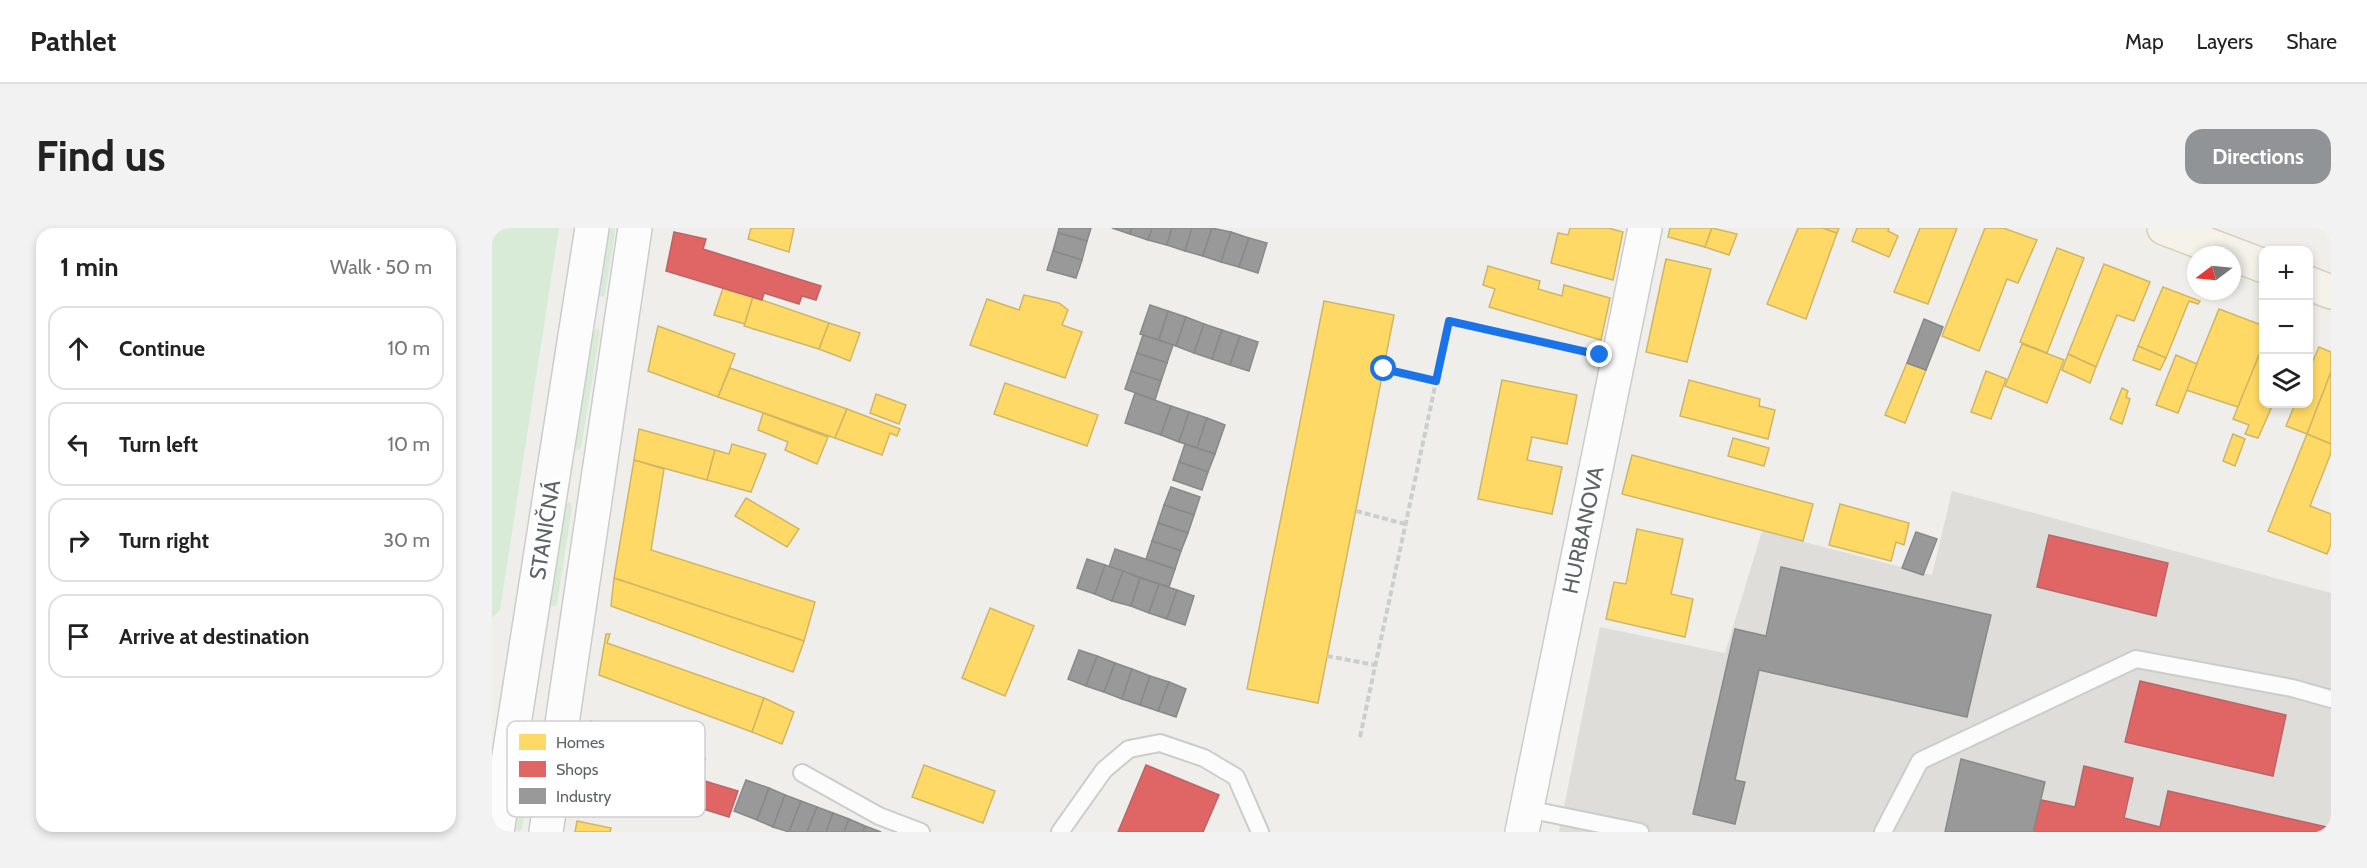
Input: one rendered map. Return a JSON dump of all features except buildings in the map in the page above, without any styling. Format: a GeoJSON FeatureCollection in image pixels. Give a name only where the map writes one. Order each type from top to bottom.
{"type":"FeatureCollection","features":[{"type":"Feature","properties":{"kind":"main road"},"geometry":{"type":"LineString","coordinates":[[2164,228],[2259,264]]}},
{"type":"Feature","properties":{"kind":"main road"},"geometry":{"type":"LineString","coordinates":[[2313,285],[2331,292]]}},
{"type":"Feature","properties":{"kind":"street","name":"STANIČNÁ"},"geometry":{"type":"LineString","coordinates":[[514,721],[592,228]]}},
{"type":"Feature","properties":{"kind":"street","name":"STANIČNÁ"},"geometry":{"type":"LineString","coordinates":[[562,721],[635,228]]}},
{"type":"Feature","properties":{"kind":"street","name":"HURBANOVA"},"geometry":{"type":"LineString","coordinates":[[1525,820],[1645,228]]}},
{"type":"Feature","properties":{"kind":"street","name":"STANIČNÁ"},"geometry":{"type":"LineString","coordinates":[[497,832],[507,768]]}},
{"type":"Feature","properties":{"kind":"street","name":"STANIČNÁ"},"geometry":{"type":"LineString","coordinates":[[546,832],[548,817]]}},
{"type":"Feature","properties":{"kind":"lane"},"geometry":{"type":"LineString","coordinates":[[1883,832],[1920,761],[2136,659],[2292,688],[2331,699]]}},
{"type":"Feature","properties":{"kind":"lane"},"geometry":{"type":"LineString","coordinates":[[1060,832],[1104,770],[1129,749],[1160,742],[1204,758],[1236,777],[1260,832]]}},
{"type":"Feature","properties":{"kind":"lane"},"geometry":{"type":"LineString","coordinates":[[802,773],[879,816],[921,832]]}},
{"type":"Feature","properties":{"kind":"lane"},"geometry":{"type":"LineString","coordinates":[[1525,820],[1640,832]]}},
{"type":"Feature","properties":{"kind":"path"},"geometry":{"type":"LineString","coordinates":[[1360,736],[1449,321],[1588,352]]}},
{"type":"Feature","properties":{"kind":"path"},"geometry":{"type":"LineString","coordinates":[[1384,369],[1436,381]]}},
{"type":"Feature","properties":{"kind":"path"},"geometry":{"type":"LineString","coordinates":[[1356,511],[1406,524]]}},
{"type":"Feature","properties":{"kind":"path"},"geometry":{"type":"LineString","coordinates":[[1327,656],[1375,665]]}},
{"type":"Feature","properties":{"kind":"shaded area"},"geometry":{"type":"Polygon","coordinates":[[[1952,491],[2331,593],[2331,832],[1559,832],[1600,627],[1725,653],[1762,531],[1932,575],[1952,491]]]}},
{"type":"Feature","properties":{"kind":"green space"},"geometry":{"type":"Polygon","coordinates":[[[492,228],[559,228],[500,610],[492,618],[492,228]]]}},
{"type":"Feature","properties":{"kind":"green space"},"geometry":{"type":"Polygon","coordinates":[[[613,228],[615,231],[605,295],[601,297],[599,294],[608,231],[613,228]]]}},
{"type":"Feature","properties":{"kind":"green space"},"geometry":{"type":"Polygon","coordinates":[[[597,328],[600,332],[581,448],[577,451],[575,446],[593,331],[597,328]]]}},
{"type":"Feature","properties":{"kind":"green space"},"geometry":{"type":"Polygon","coordinates":[[[570,502],[572,507],[557,604],[553,607],[551,604],[566,505],[570,502]]]}},
{"type":"Feature","properties":{"kind":"green space"},"geometry":{"type":"Polygon","coordinates":[[[518,817],[524,817],[522,829],[519,832],[516,829],[518,817]]]}},
{"type":"Feature","properties":{"kind":"route"},"geometry":{"type":"LineString","coordinates":[[1384,369],[1436,381],[1449,321],[1600,355]]}}]}
